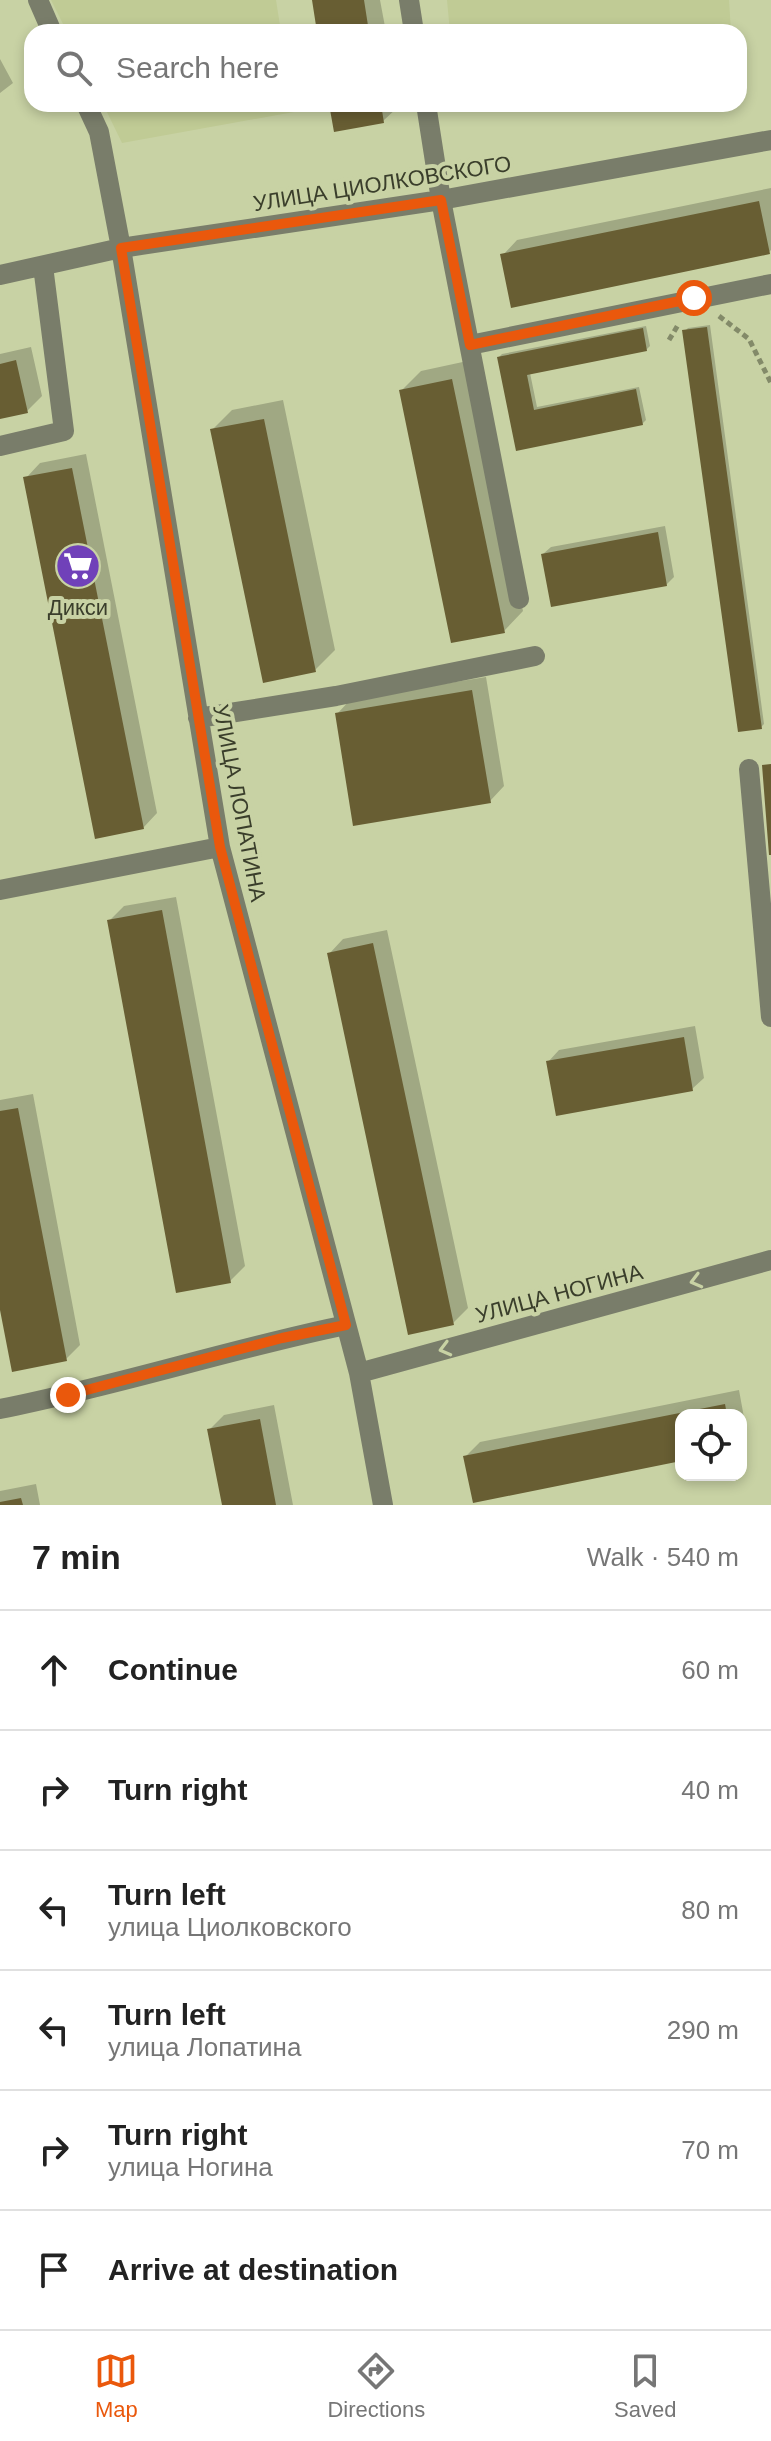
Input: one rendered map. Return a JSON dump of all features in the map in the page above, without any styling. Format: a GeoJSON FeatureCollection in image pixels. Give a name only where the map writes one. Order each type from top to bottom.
{"type":"FeatureCollection","features":[{"type":"Feature","properties":{"kind":"street"},"geometry":{"type":"LineString","coordinates":[[38,0],[48,24]]}},
{"type":"Feature","properties":{"kind":"street"},"geometry":{"type":"LineString","coordinates":[[409,0],[413,24]]}},
{"type":"Feature","properties":{"kind":"street","name":"УЛИЦА ЛОПАТИНА"},"geometry":{"type":"LineString","coordinates":[[90,112],[99,132],[121,248],[220,847],[359,1373],[383,1505]]}},
{"type":"Feature","properties":{"kind":"street"},"geometry":{"type":"LineString","coordinates":[[427,112],[441,200],[519,599]]}},
{"type":"Feature","properties":{"kind":"street","name":"УЛИЦА ЦИОЛКОВСКОГО"},"geometry":{"type":"LineString","coordinates":[[0,275],[121,248],[441,200],[771,140]]}},
{"type":"Feature","properties":{"kind":"street"},"geometry":{"type":"LineString","coordinates":[[0,446],[64,431],[43,266]]}},
{"type":"Feature","properties":{"kind":"street"},"geometry":{"type":"LineString","coordinates":[[470,345],[771,284]]}},
{"type":"Feature","properties":{"kind":"street"},"geometry":{"type":"LineString","coordinates":[[198,718],[336,696],[535,656]]}},
{"type":"Feature","properties":{"kind":"street"},"geometry":{"type":"LineString","coordinates":[[749,769],[771,1017]]}},
{"type":"Feature","properties":{"kind":"street"},"geometry":{"type":"LineString","coordinates":[[0,890],[220,847]]}},
{"type":"Feature","properties":{"kind":"street","name":"УЛИЦА НОГИНА"},"geometry":{"type":"LineString","coordinates":[[359,1373],[771,1260]]}},
{"type":"Feature","properties":{"kind":"street"},"geometry":{"type":"LineString","coordinates":[[0,1409],[68,1395],[282,1338],[346,1325]]}},
{"type":"Feature","properties":{"kind":"path"},"geometry":{"type":"LineString","coordinates":[[694,298],[749,339],[771,383]]}},
{"type":"Feature","properties":{"kind":"shaded area"},"geometry":{"type":"Polygon","coordinates":[[[51,0],[276,0],[280,24],[63,24],[51,0]]]}},
{"type":"Feature","properties":{"kind":"shaded area"},"geometry":{"type":"Polygon","coordinates":[[[447,0],[729,0],[730,24],[449,24],[447,0]]]}},
{"type":"Feature","properties":{"kind":"shaded area"},"geometry":{"type":"Polygon","coordinates":[[[107,112],[294,112],[122,143],[107,112]]]}},
{"type":"Feature","properties":{"kind":"building"},"geometry":{"type":"Polygon","coordinates":[[[312,0],[364,0],[368,24],[316,24],[312,0]]]}},
{"type":"Feature","properties":{"kind":"building"},"geometry":{"type":"Polygon","coordinates":[[[330,112],[382,112],[384,123],[334,132],[330,112]]]}},
{"type":"Feature","properties":{"kind":"building"},"geometry":{"type":"Polygon","coordinates":[[[759,201],[770,254],[511,308],[500,254],[759,201]]]}},
{"type":"Feature","properties":{"kind":"building"},"geometry":{"type":"Polygon","coordinates":[[[707,327],[762,729],[738,732],[682,330],[707,327]]]}},
{"type":"Feature","properties":{"kind":"building"},"geometry":{"type":"Polygon","coordinates":[[[643,328],[647,351],[527,375],[534,410],[636,389],[643,425],[516,451],[497,357],[643,328]]]}},
{"type":"Feature","properties":{"kind":"building"},"geometry":{"type":"Polygon","coordinates":[[[16,360],[28,413],[0,419],[0,364],[16,360]]]}},
{"type":"Feature","properties":{"kind":"building"},"geometry":{"type":"Polygon","coordinates":[[[452,379],[505,633],[451,643],[399,390],[452,379]]]}},
{"type":"Feature","properties":{"kind":"building"},"geometry":{"type":"Polygon","coordinates":[[[264,419],[316,672],[263,683],[210,429],[264,419]]]}},
{"type":"Feature","properties":{"kind":"building"},"geometry":{"type":"Polygon","coordinates":[[[72,468],[144,829],[95,839],[23,477],[72,468]]]}},
{"type":"Feature","properties":{"kind":"building"},"geometry":{"type":"Polygon","coordinates":[[[658,532],[667,586],[551,607],[541,554],[658,532]]]}},
{"type":"Feature","properties":{"kind":"building"},"geometry":{"type":"Polygon","coordinates":[[[472,690],[491,803],[353,826],[335,713],[472,690]]]}},
{"type":"Feature","properties":{"kind":"building"},"geometry":{"type":"Polygon","coordinates":[[[771,764],[771,855],[769,855],[762,765],[771,764]]]}},
{"type":"Feature","properties":{"kind":"building"},"geometry":{"type":"Polygon","coordinates":[[[162,910],[231,1283],[176,1293],[107,920],[162,910]]]}},
{"type":"Feature","properties":{"kind":"building"},"geometry":{"type":"Polygon","coordinates":[[[373,943],[454,1325],[408,1335],[327,953],[373,943]]]}},
{"type":"Feature","properties":{"kind":"building"},"geometry":{"type":"Polygon","coordinates":[[[684,1037],[693,1091],[556,1116],[546,1061],[684,1037]]]}},
{"type":"Feature","properties":{"kind":"building"},"geometry":{"type":"Polygon","coordinates":[[[18,1108],[67,1361],[12,1372],[0,1310],[0,1111],[18,1108]]]}},
{"type":"Feature","properties":{"kind":"building"},"geometry":{"type":"Polygon","coordinates":[[[725,1404],[726,1409],[700,1409],[725,1404]]]}},
{"type":"Feature","properties":{"kind":"building"},"geometry":{"type":"Polygon","coordinates":[[[675,1414],[675,1462],[473,1503],[463,1456],[675,1414]]]}},
{"type":"Feature","properties":{"kind":"building"},"geometry":{"type":"Polygon","coordinates":[[[260,1419],[276,1505],[222,1505],[207,1429],[260,1419]]]}},
{"type":"Feature","properties":{"kind":"building"},"geometry":{"type":"Polygon","coordinates":[[[21,1498],[23,1505],[0,1505],[0,1502],[21,1498]]]}},
{"type":"Feature","properties":{"kind":"place","name":"Дикси"},"geometry":{"type":"Point","coordinates":[78,566]}},
{"type":"Feature","properties":{"kind":"route"},"geometry":{"type":"LineString","coordinates":[[68,1395],[282,1338],[346,1325],[220,847],[121,248],[441,200],[470,345],[694,298]]}}]}
